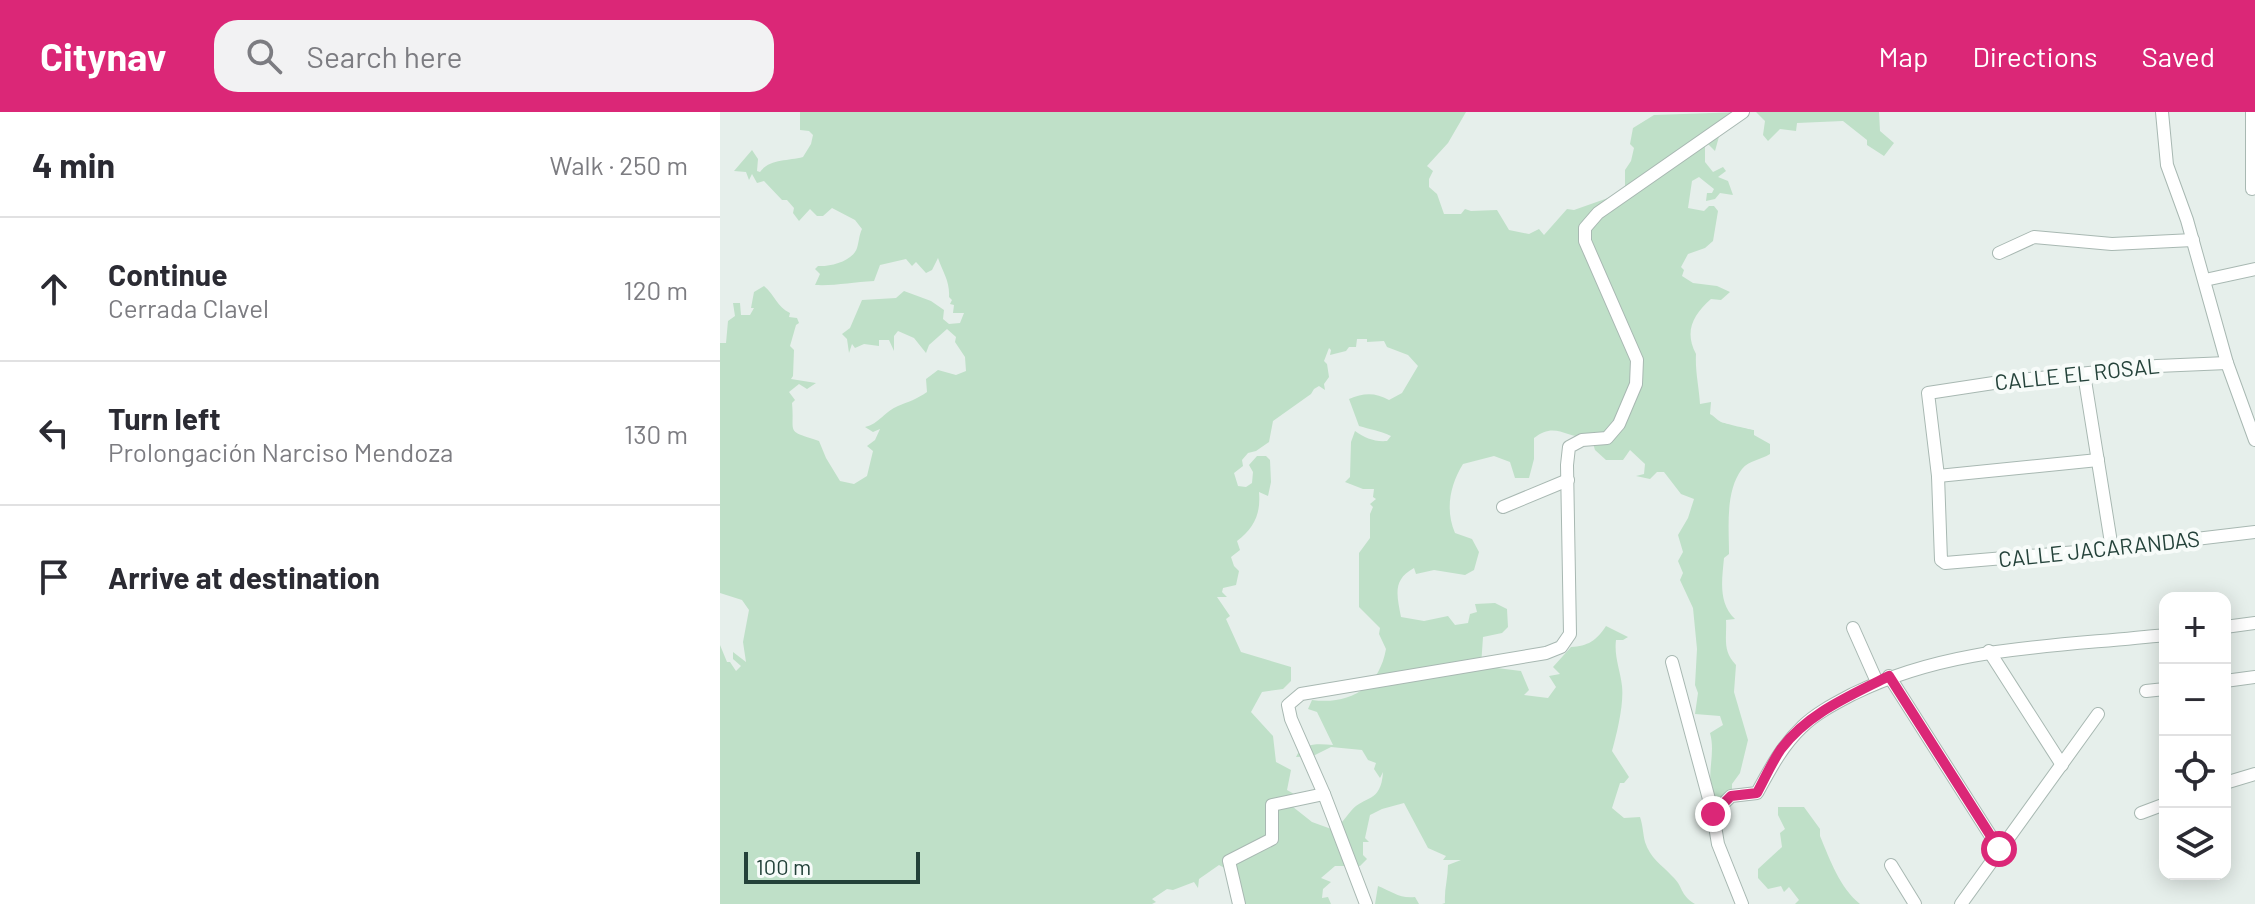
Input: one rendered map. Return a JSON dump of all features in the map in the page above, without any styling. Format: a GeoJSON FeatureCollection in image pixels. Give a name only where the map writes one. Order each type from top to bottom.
{"type":"FeatureCollection","features":[{"type":"Feature","properties":{"kind":"street"},"geometry":{"type":"LineString","coordinates":[[1366,904],[1288,705],[1301,694],[1546,653],[1561,647],[1570,634],[1569,447],[1582,440],[1607,438],[1619,424],[1636,384],[1637,360],[1585,241],[1585,228],[1598,213],[1743,112]]}},
{"type":"Feature","properties":{"kind":"street"},"geometry":{"type":"LineString","coordinates":[[2162,112],[2167,165],[2193,240],[2227,363],[2255,440]]}},
{"type":"Feature","properties":{"kind":"street"},"geometry":{"type":"LineString","coordinates":[[2252,112],[2252,189]]}},
{"type":"Feature","properties":{"kind":"street"},"geometry":{"type":"LineString","coordinates":[[1999,253],[2034,237],[2112,244],[2193,240]]}},
{"type":"Feature","properties":{"kind":"street"},"geometry":{"type":"LineString","coordinates":[[2205,280],[2255,269]]}},
{"type":"Feature","properties":{"kind":"street","name":"CALLE EL ROSAL"},"geometry":{"type":"LineString","coordinates":[[1938,476],[1928,393],[2000,382],[2157,366],[2227,363]]}},
{"type":"Feature","properties":{"kind":"street"},"geometry":{"type":"LineString","coordinates":[[2084,374],[2112,549]]}},
{"type":"Feature","properties":{"kind":"street"},"geometry":{"type":"LineString","coordinates":[[1938,476],[2098,460]]}},
{"type":"Feature","properties":{"kind":"street","name":"CALLE JACARANDAS"},"geometry":{"type":"LineString","coordinates":[[1938,476],[1943,562],[2112,549],[2255,532]]}},
{"type":"Feature","properties":{"kind":"street"},"geometry":{"type":"LineString","coordinates":[[1503,507],[1568,480]]}},
{"type":"Feature","properties":{"kind":"street"},"geometry":{"type":"LineString","coordinates":[[2231,626],[2255,623]]}},
{"type":"Feature","properties":{"kind":"street"},"geometry":{"type":"LineString","coordinates":[[1853,628],[1883,679],[1999,849]]}},
{"type":"Feature","properties":{"kind":"street"},"geometry":{"type":"LineString","coordinates":[[1713,814],[1731,796],[1757,793],[1781,749],[1804,725],[1833,704],[1883,679],[1989,651],[2159,636]]}},
{"type":"Feature","properties":{"kind":"street"},"geometry":{"type":"LineString","coordinates":[[1989,651],[2062,765]]}},
{"type":"Feature","properties":{"kind":"street"},"geometry":{"type":"LineString","coordinates":[[1672,662],[1713,814],[1718,844],[1742,904]]}},
{"type":"Feature","properties":{"kind":"street"},"geometry":{"type":"LineString","coordinates":[[2231,680],[2255,677]]}},
{"type":"Feature","properties":{"kind":"street"},"geometry":{"type":"LineString","coordinates":[[2146,691],[2159,690]]}},
{"type":"Feature","properties":{"kind":"street"},"geometry":{"type":"LineString","coordinates":[[1961,904],[2098,714]]}},
{"type":"Feature","properties":{"kind":"street"},"geometry":{"type":"LineString","coordinates":[[2231,781],[2255,774]]}},
{"type":"Feature","properties":{"kind":"street"},"geometry":{"type":"LineString","coordinates":[[1239,904],[1229,861],[1272,839],[1272,805],[1324,794]]}},
{"type":"Feature","properties":{"kind":"street"},"geometry":{"type":"LineString","coordinates":[[2141,813],[2159,806]]}},
{"type":"Feature","properties":{"kind":"street"},"geometry":{"type":"LineString","coordinates":[[1891,865],[1915,904]]}},
{"type":"Feature","properties":{"kind":"green space"},"geometry":{"type":"Polygon","coordinates":[[[800,112],[1466,112],[1448,143],[1427,166],[1433,171],[1429,187],[1437,194],[1444,214],[1461,214],[1465,209],[1497,210],[1509,230],[1529,234],[1539,229],[1544,235],[1567,209],[1574,210],[1625,192],[1625,170],[1634,148],[1630,144],[1633,128],[1654,115],[1741,112],[1738,123],[1734,117],[1720,133],[1715,151],[1705,141],[1705,162],[1713,172],[1723,167],[1726,171],[1718,177],[1728,181],[1733,195],[1720,193],[1715,199],[1706,201],[1707,193],[1712,193],[1714,189],[1699,177],[1692,181],[1688,208],[1704,211],[1714,206],[1718,211],[1713,241],[1705,248],[1688,254],[1681,267],[1684,270],[1682,276],[1693,283],[1717,286],[1730,292],[1721,300],[1711,299],[1692,324],[1700,404],[1711,402],[1710,414],[1718,420],[1754,430],[1754,435],[1770,444],[1770,454],[1742,469],[1733,488],[1729,510],[1729,554],[1724,558],[1722,591],[1726,606],[1735,619],[1726,620],[1726,644],[1736,665],[1734,692],[1748,740],[1732,791],[1718,802],[1711,785],[1710,733],[1723,725],[1720,716],[1695,714],[1698,693],[1695,685],[1697,649],[1693,608],[1680,580],[1683,573],[1678,561],[1683,552],[1678,535],[1694,499],[1681,494],[1664,472],[1657,472],[1650,479],[1636,476],[1644,474],[1645,464],[1630,450],[1623,460],[1606,460],[1595,450],[1591,437],[1549,431],[1534,438],[1534,459],[1529,478],[1515,478],[1510,462],[1494,456],[1463,464],[1452,489],[1450,515],[1455,533],[1472,539],[1479,552],[1474,570],[1465,575],[1434,570],[1416,574],[1414,568],[1402,578],[1398,589],[1401,617],[1424,621],[1448,616],[1455,625],[1468,623],[1470,614],[1477,612],[1475,604],[1495,603],[1507,609],[1508,627],[1502,633],[1483,637],[1481,666],[1521,671],[1529,690],[1524,695],[1548,698],[1556,687],[1549,676],[1560,674],[1553,667],[1571,647],[1591,642],[1606,626],[1628,637],[1616,640],[1622,693],[1612,751],[1629,777],[1620,783],[1612,808],[1624,818],[1640,817],[1650,853],[1695,904],[1442,904],[1445,903],[1448,865],[1461,860],[1443,860],[1446,856],[1428,848],[1404,803],[1370,815],[1365,838],[1369,842],[1363,842],[1363,855],[1367,859],[1360,866],[1335,866],[1321,878],[1331,882],[1323,889],[1322,898],[1328,897],[1331,904],[1241,904],[1238,875],[1219,865],[1199,879],[1198,888],[1194,882],[1173,890],[1167,889],[1152,899],[1156,902],[1152,904],[720,904],[720,645],[727,662],[736,671],[741,666],[733,659],[733,652],[746,662],[743,642],[749,610],[742,600],[720,593],[720,343],[726,343],[728,321],[735,316],[733,303],[740,303],[741,315],[750,315],[754,308],[751,308],[754,292],[764,286],[790,313],[789,317],[797,318],[799,323],[790,346],[794,350],[791,379],[816,383],[807,389],[799,384],[789,392],[795,400],[792,403],[794,430],[819,441],[840,481],[854,484],[867,476],[873,451],[867,446],[875,440],[880,429],[873,432],[865,427],[893,408],[927,392],[926,379],[938,370],[956,375],[966,371],[965,357],[955,342],[956,337],[947,329],[929,345],[926,353],[914,338],[898,331],[894,336],[894,351],[889,340],[879,340],[879,346],[864,344],[855,348],[852,344],[849,353],[847,339],[842,334],[850,328],[862,300],[896,298],[904,291],[931,301],[944,310],[943,319],[949,324],[960,323],[964,313],[953,313],[954,305],[950,304],[952,300],[938,258],[932,270],[926,273],[916,262],[912,266],[906,259],[880,265],[874,281],[815,285],[820,274],[815,269],[840,262],[855,253],[862,229],[855,220],[832,208],[823,216],[817,216],[810,209],[799,221],[787,200],[782,200],[764,181],[757,183],[752,174],[749,180],[746,172],[734,171],[752,150],[758,159],[757,171],[760,172],[774,163],[803,157],[813,135],[800,130],[800,112]],[[1357,339],[1356,347],[1330,355],[1329,348],[1324,361],[1329,377],[1324,384],[1325,390],[1319,386],[1273,421],[1269,442],[1248,453],[1242,460],[1243,466],[1234,473],[1238,486],[1246,487],[1252,483],[1253,472],[1249,465],[1257,456],[1266,456],[1270,460],[1268,496],[1259,492],[1255,520],[1237,541],[1240,550],[1231,557],[1239,571],[1236,585],[1223,588],[1222,592],[1227,597],[1217,597],[1230,616],[1226,619],[1241,652],[1291,667],[1291,681],[1283,689],[1262,692],[1251,712],[1273,736],[1276,762],[1291,770],[1287,790],[1294,794],[1288,803],[1312,822],[1334,830],[1356,806],[1375,794],[1382,782],[1383,772],[1380,778],[1374,769],[1376,763],[1368,760],[1362,750],[1331,747],[1313,756],[1296,757],[1307,746],[1333,745],[1317,712],[1308,709],[1312,700],[1339,700],[1361,691],[1377,674],[1386,649],[1379,634],[1380,628],[1359,607],[1359,553],[1370,538],[1373,507],[1370,504],[1376,499],[1373,497],[1374,489],[1363,489],[1345,482],[1350,477],[1351,442],[1355,431],[1378,441],[1387,441],[1391,436],[1359,426],[1349,399],[1369,394],[1389,400],[1402,393],[1418,366],[1408,355],[1387,347],[1384,341],[1367,342],[1367,339],[1357,339]]]}},
{"type":"Feature","properties":{"kind":"green space"},"geometry":{"type":"Polygon","coordinates":[[[1756,112],[1879,112],[1880,131],[1894,143],[1884,156],[1867,145],[1867,140],[1843,121],[1797,123],[1796,131],[1780,129],[1768,141],[1763,135],[1765,121],[1756,112]]]}},
{"type":"Feature","properties":{"kind":"green space"},"geometry":{"type":"Polygon","coordinates":[[[1778,807],[1804,807],[1820,829],[1820,836],[1841,882],[1860,904],[1795,904],[1799,900],[1789,887],[1784,892],[1781,886],[1768,889],[1758,878],[1758,869],[1782,847],[1780,833],[1785,829],[1778,815],[1778,807]]]}},
{"type":"Feature","properties":{"kind":"green space"},"geometry":{"type":"Polygon","coordinates":[[[1378,886],[1400,896],[1415,897],[1419,904],[1375,904],[1378,886]]]}},
{"type":"Feature","properties":{"kind":"route"},"geometry":{"type":"LineString","coordinates":[[1713,814],[1731,796],[1757,793],[1781,749],[1804,725],[1833,704],[1889,676],[1999,849]]}}]}
